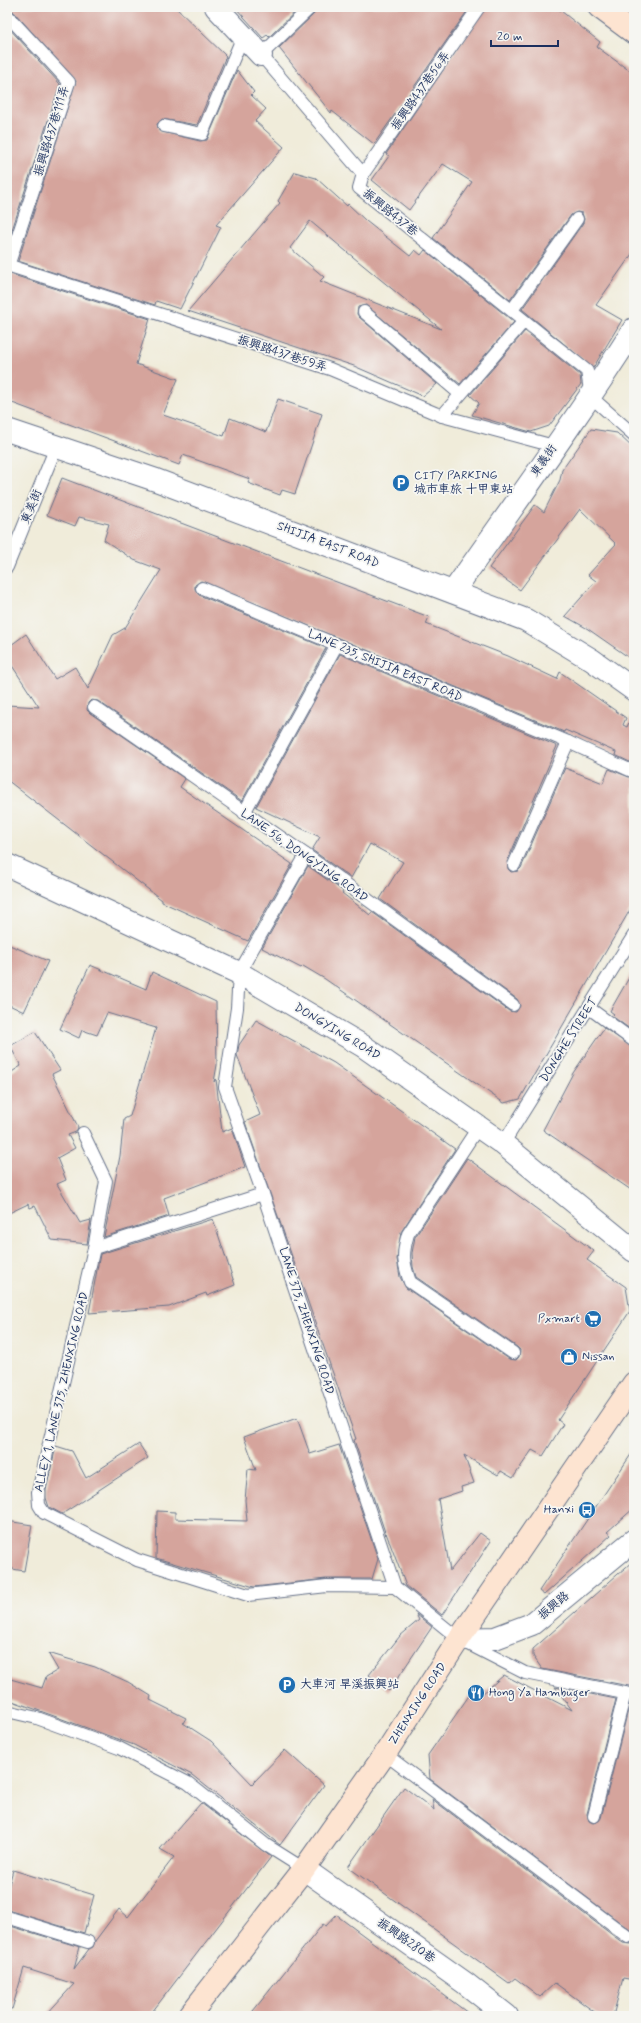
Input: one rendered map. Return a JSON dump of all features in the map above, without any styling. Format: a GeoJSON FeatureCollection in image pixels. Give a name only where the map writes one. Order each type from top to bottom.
{"type":"FeatureCollection","features":[{"type":"Feature","properties":{"kind":"main road"},"geometry":{"type":"LineString","coordinates":[[599,7],[634,33]]}},
{"type":"Feature","properties":{"kind":"main road","name":"ZHENXING ROAD"},"geometry":{"type":"LineString","coordinates":[[189,2016],[304,1869],[385,1754],[459,1640],[634,1383]]}},
{"type":"Feature","properties":{"kind":"street","name":"振興路437巷"},"geometry":{"type":"LineString","coordinates":[[216,7],[261,55]]}},
{"type":"Feature","properties":{"kind":"street","name":"東義街"},"geometry":{"type":"LineString","coordinates":[[453,592],[554,446],[592,397],[634,329]]}},
{"type":"Feature","properties":{"kind":"street","name":"SHIJIA EAST ROAD"},"geometry":{"type":"LineString","coordinates":[[7,430],[156,480],[526,620],[592,660],[634,690]]}},
{"type":"Feature","properties":{"kind":"street","name":"DONGYING ROAD"},"geometry":{"type":"LineString","coordinates":[[7,865],[239,973],[363,1046],[503,1144],[634,1251]]}},
{"type":"Feature","properties":{"kind":"street","name":"振興路"},"geometry":{"type":"LineString","coordinates":[[459,1640],[495,1638],[532,1624],[634,1540]]}},
{"type":"Feature","properties":{"kind":"street","name":"振興路280巷"},"geometry":{"type":"LineString","coordinates":[[304,1869],[465,1983],[506,2016]]}},
{"type":"Feature","properties":{"kind":"lane"},"geometry":{"type":"LineString","coordinates":[[261,55],[310,7]]}},
{"type":"Feature","properties":{"kind":"lane","name":"振興路437巷56弄"},"geometry":{"type":"LineString","coordinates":[[364,174],[479,7]]}},
{"type":"Feature","properties":{"kind":"lane","name":"振興路437巷111弄"},"geometry":{"type":"LineString","coordinates":[[7,15],[69,82],[8,265]]}},
{"type":"Feature","properties":{"kind":"lane"},"geometry":{"type":"LineString","coordinates":[[164,126],[202,134],[243,36]]}},
{"type":"Feature","properties":{"kind":"lane","name":"振興路437巷"},"geometry":{"type":"LineString","coordinates":[[261,55],[364,174],[358,188],[587,371],[592,397]]}},
{"type":"Feature","properties":{"kind":"lane"},"geometry":{"type":"LineString","coordinates":[[512,310],[576,219]]}},
{"type":"Feature","properties":{"kind":"lane","name":"振興路437巷59弄"},"geometry":{"type":"LineString","coordinates":[[8,265],[330,369],[442,416],[554,446]]}},
{"type":"Feature","properties":{"kind":"lane"},"geometry":{"type":"LineString","coordinates":[[364,312],[460,394]]}},
{"type":"Feature","properties":{"kind":"lane"},"geometry":{"type":"LineString","coordinates":[[442,416],[524,320]]}},
{"type":"Feature","properties":{"kind":"lane"},"geometry":{"type":"LineString","coordinates":[[592,397],[634,435]]}},
{"type":"Feature","properties":{"kind":"lane","name":"東美街"},"geometry":{"type":"LineString","coordinates":[[7,566],[56,447]]}},
{"type":"Feature","properties":{"kind":"lane","name":"LANE 235, SHIJIA EAST ROAD"},"geometry":{"type":"LineString","coordinates":[[202,588],[336,646],[568,742],[634,772]]}},
{"type":"Feature","properties":{"kind":"lane"},"geometry":{"type":"LineString","coordinates":[[244,813],[336,646]]}},
{"type":"Feature","properties":{"kind":"lane","name":"LANE 56, DONGYING ROAD"},"geometry":{"type":"LineString","coordinates":[[94,707],[306,855],[513,1006]]}},
{"type":"Feature","properties":{"kind":"lane"},"geometry":{"type":"LineString","coordinates":[[514,865],[568,742]]}},
{"type":"Feature","properties":{"kind":"lane"},"geometry":{"type":"LineString","coordinates":[[239,973],[306,855]]}},
{"type":"Feature","properties":{"kind":"lane","name":"DONGHE STREET"},"geometry":{"type":"LineString","coordinates":[[503,1144],[634,935]]}},
{"type":"Feature","properties":{"kind":"lane","name":"LANE 375, ZHENXING ROAD"},"geometry":{"type":"LineString","coordinates":[[239,973],[237,1008],[225,1087],[263,1194],[394,1587]]}},
{"type":"Feature","properties":{"kind":"lane"},"geometry":{"type":"LineString","coordinates":[[589,1008],[634,1040]]}},
{"type":"Feature","properties":{"kind":"lane"},"geometry":{"type":"LineString","coordinates":[[479,1126],[408,1234],[403,1252],[405,1267],[410,1282],[513,1353]]}},
{"type":"Feature","properties":{"kind":"lane","name":"ALLEY 1, LANE 375, ZHENXING ROAD"},"geometry":{"type":"LineString","coordinates":[[83,1133],[106,1181],[94,1248],[38,1492],[39,1505],[44,1513],[137,1560],[248,1595],[327,1586],[394,1587]]}},
{"type":"Feature","properties":{"kind":"lane"},"geometry":{"type":"LineString","coordinates":[[94,1248],[263,1194]]}},
{"type":"Feature","properties":{"kind":"lane"},"geometry":{"type":"LineString","coordinates":[[394,1587],[459,1640],[525,1673],[630,1694],[594,1816]]}},
{"type":"Feature","properties":{"kind":"lane"},"geometry":{"type":"LineString","coordinates":[[7,1711],[37,1718],[119,1748],[188,1783],[266,1845],[304,1869]]}},
{"type":"Feature","properties":{"kind":"lane"},"geometry":{"type":"LineString","coordinates":[[385,1754],[628,1937]]}},
{"type":"Feature","properties":{"kind":"lane"},"geometry":{"type":"LineString","coordinates":[[7,1917],[88,1942]]}},
{"type":"Feature","properties":{"kind":"building"},"geometry":{"type":"Polygon","coordinates":[[[7,7],[175,7],[226,56],[197,125],[162,119],[157,124],[159,131],[200,141],[207,140],[237,70],[254,92],[251,95],[266,109],[255,121],[284,147],[216,225],[221,227],[180,309],[156,301],[155,305],[18,261],[76,81],[12,10],[7,7]]]}},
{"type":"Feature","properties":{"kind":"building"},"geometry":{"type":"Polygon","coordinates":[[[235,7],[300,7],[269,37],[267,35],[263,38],[235,7]]]}},
{"type":"Feature","properties":{"kind":"building"},"geometry":{"type":"Polygon","coordinates":[[[318,7],[470,7],[374,144],[332,111],[331,113],[279,48],[316,12],[318,7]]]}},
{"type":"Feature","properties":{"kind":"building"},"geometry":{"type":"Polygon","coordinates":[[[486,7],[556,7],[600,42],[597,47],[634,74],[634,251],[596,305],[622,320],[593,368],[522,309],[583,223],[584,219],[582,213],[577,212],[571,215],[510,300],[433,238],[472,182],[443,164],[409,210],[372,180],[389,156],[386,154],[486,7]]]}},
{"type":"Feature","properties":{"kind":"building"},"geometry":{"type":"Polygon","coordinates":[[[7,26],[60,84],[7,245],[7,26]]]}},
{"type":"Feature","properties":{"kind":"building"},"geometry":{"type":"Polygon","coordinates":[[[295,172],[316,178],[347,206],[348,204],[366,221],[410,256],[415,250],[421,255],[425,250],[514,322],[460,384],[366,305],[358,307],[357,314],[359,317],[437,384],[423,396],[354,366],[188,311],[280,203],[278,201],[295,172]],[[310,221],[290,248],[324,277],[320,281],[441,329],[310,221]]]}},
{"type":"Feature","properties":{"kind":"building"},"geometry":{"type":"Polygon","coordinates":[[[7,273],[150,319],[136,364],[178,379],[163,415],[224,436],[230,418],[266,432],[278,399],[322,414],[295,494],[282,490],[280,495],[248,483],[250,479],[183,455],[179,465],[7,401],[7,273]]]}},
{"type":"Feature","properties":{"kind":"building"},"geometry":{"type":"Polygon","coordinates":[[[525,331],[580,375],[581,384],[549,426],[531,432],[472,415],[479,403],[470,395],[525,331]]]}},
{"type":"Feature","properties":{"kind":"building"},"geometry":{"type":"Polygon","coordinates":[[[591,429],[617,433],[634,449],[634,661],[588,629],[565,616],[596,581],[588,575],[616,544],[580,509],[520,590],[489,568],[535,505],[544,512],[560,480],[562,470],[591,429]]]}},
{"type":"Feature","properties":{"kind":"building"},"geometry":{"type":"Polygon","coordinates":[[[62,478],[429,617],[426,624],[508,656],[557,679],[560,672],[626,718],[623,725],[627,727],[634,711],[634,764],[615,755],[616,752],[565,730],[564,732],[201,581],[195,585],[195,589],[199,595],[326,648],[242,801],[98,701],[91,700],[88,703],[87,710],[90,713],[185,779],[180,787],[292,864],[248,941],[162,902],[162,900],[7,780],[7,705],[39,707],[7,658],[7,648],[26,634],[55,679],[75,667],[88,689],[113,635],[125,628],[161,570],[134,560],[104,540],[109,524],[79,517],[75,526],[47,515],[62,478]]]}},
{"type":"Feature","properties":{"kind":"building"},"geometry":{"type":"Polygon","coordinates":[[[340,654],[557,746],[507,862],[508,869],[511,872],[518,871],[521,868],[565,768],[603,783],[609,769],[634,779],[634,903],[520,1099],[504,1103],[325,979],[303,966],[301,968],[262,948],[308,866],[343,891],[342,893],[370,915],[372,912],[509,1011],[516,1012],[520,1006],[517,999],[380,899],[403,862],[370,844],[351,878],[312,850],[320,837],[256,807],[340,654]]]}},
{"type":"Feature","properties":{"kind":"building"},"geometry":{"type":"Polygon","coordinates":[[[7,944],[48,961],[24,1012],[7,1004],[7,944]]]}},
{"type":"Feature","properties":{"kind":"building"},"geometry":{"type":"Polygon","coordinates":[[[90,965],[146,989],[152,972],[216,1002],[217,1065],[214,1082],[216,1079],[222,1132],[232,1128],[245,1167],[164,1198],[169,1216],[104,1237],[120,1156],[124,1119],[130,1116],[156,1028],[107,1013],[97,1035],[82,1030],[79,1038],[60,1029],[90,965]]]}},
{"type":"Feature","properties":{"kind":"building"},"geometry":{"type":"Polygon","coordinates":[[[634,969],[634,1032],[612,1016],[614,1014],[610,1011],[634,969]]]}},
{"type":"Feature","properties":{"kind":"building"},"geometry":{"type":"Polygon","coordinates":[[[256,1020],[334,1063],[455,1149],[401,1232],[397,1259],[400,1277],[406,1288],[509,1359],[516,1360],[519,1357],[520,1350],[517,1347],[416,1277],[413,1267],[412,1253],[415,1237],[467,1158],[594,1251],[587,1260],[626,1287],[630,1311],[558,1420],[563,1424],[543,1456],[532,1450],[513,1478],[501,1471],[498,1475],[464,1455],[474,1483],[461,1487],[462,1491],[438,1499],[450,1571],[480,1533],[491,1541],[442,1615],[406,1586],[386,1533],[386,1535],[354,1440],[356,1439],[245,1122],[260,1115],[237,1055],[239,1045],[256,1020]]]}},
{"type":"Feature","properties":{"kind":"building"},"geometry":{"type":"Polygon","coordinates":[[[604,1028],[634,1048],[634,1192],[543,1130],[573,1073],[604,1028]]]}},
{"type":"Feature","properties":{"kind":"building"},"geometry":{"type":"Polygon","coordinates":[[[35,1032],[60,1070],[52,1074],[78,1127],[76,1132],[68,1135],[75,1148],[57,1158],[66,1180],[57,1184],[80,1223],[91,1220],[87,1244],[52,1240],[35,1206],[30,1208],[28,1204],[7,1214],[7,1075],[21,1066],[10,1046],[35,1032]]]}},
{"type":"Feature","properties":{"kind":"building"},"geometry":{"type":"Polygon","coordinates":[[[213,1219],[235,1285],[207,1296],[206,1293],[169,1307],[89,1313],[100,1254],[213,1219]]]}},
{"type":"Feature","properties":{"kind":"building"},"geometry":{"type":"Polygon","coordinates":[[[297,1418],[310,1454],[339,1445],[378,1559],[372,1579],[326,1579],[254,1587],[156,1558],[157,1511],[175,1512],[175,1519],[247,1521],[245,1500],[248,1469],[256,1470],[244,1437],[297,1418]]]}},
{"type":"Feature","properties":{"kind":"building"},"geometry":{"type":"Polygon","coordinates":[[[139,1444],[148,1458],[62,1514],[49,1507],[46,1498],[46,1490],[56,1446],[72,1451],[86,1478],[139,1444]]]}},
{"type":"Feature","properties":{"kind":"building"},"geometry":{"type":"Polygon","coordinates":[[[634,1450],[634,1508],[607,1532],[611,1535],[544,1595],[539,1591],[634,1450]]]}},
{"type":"Feature","properties":{"kind":"building"},"geometry":{"type":"Polygon","coordinates":[[[7,1521],[32,1525],[24,1571],[7,1568],[7,1521]]]}},
{"type":"Feature","properties":{"kind":"building"},"geometry":{"type":"Polygon","coordinates":[[[634,1560],[634,1687],[542,1669],[533,1656],[533,1649],[634,1560]]]}},
{"type":"Feature","properties":{"kind":"building"},"geometry":{"type":"Polygon","coordinates":[[[416,1614],[432,1627],[389,1691],[369,1675],[400,1636],[419,1620],[416,1614]]]}},
{"type":"Feature","properties":{"kind":"building"},"geometry":{"type":"Polygon","coordinates":[[[48,1653],[95,1667],[128,1682],[151,1696],[150,1700],[186,1718],[183,1723],[211,1741],[252,1784],[285,1750],[324,1785],[280,1845],[192,1775],[134,1745],[7,1699],[7,1678],[42,1688],[46,1677],[58,1670],[48,1653]]]}},
{"type":"Feature","properties":{"kind":"building"},"geometry":{"type":"Polygon","coordinates":[[[504,1675],[572,1710],[555,1687],[616,1699],[587,1814],[589,1821],[593,1823],[599,1821],[601,1818],[630,1702],[634,1702],[634,1933],[430,1779],[428,1755],[475,1687],[482,1694],[504,1675]]]}},
{"type":"Feature","properties":{"kind":"building"},"geometry":{"type":"Polygon","coordinates":[[[404,1787],[434,1810],[432,1799],[623,1943],[631,1944],[634,1941],[634,1980],[623,1978],[613,2016],[600,2016],[555,1983],[540,1997],[515,1978],[509,1983],[348,1867],[404,1787]]]}},
{"type":"Feature","properties":{"kind":"building"},"geometry":{"type":"Polygon","coordinates":[[[201,1803],[271,1857],[149,2016],[45,2016],[74,1984],[24,1968],[12,2009],[7,2008],[7,1925],[80,1947],[74,1969],[89,1949],[93,1947],[95,1941],[119,1909],[128,1917],[174,1857],[160,1849],[201,1803]]]}},
{"type":"Feature","properties":{"kind":"building"},"geometry":{"type":"Polygon","coordinates":[[[13,1870],[94,1895],[84,1933],[7,1910],[7,1892],[13,1870]]]}},
{"type":"Feature","properties":{"kind":"building"},"geometry":{"type":"Polygon","coordinates":[[[336,1915],[472,2016],[249,2016],[323,1924],[326,1926],[336,1915]]]}},
{"type":"Feature","properties":{"kind":"place","name":"CITY PARKING 城市車旅 十甲東站"},"geometry":{"type":"Point","coordinates":[401,483]}},
{"type":"Feature","properties":{"kind":"place","name":"Pxmart"},"geometry":{"type":"Point","coordinates":[593,1319]}},
{"type":"Feature","properties":{"kind":"place","name":"Nissan"},"geometry":{"type":"Point","coordinates":[569,1357]}},
{"type":"Feature","properties":{"kind":"place","name":"Hanxi"},"geometry":{"type":"Point","coordinates":[587,1510]}},
{"type":"Feature","properties":{"kind":"place","name":"大車河 旱溪振興站"},"geometry":{"type":"Point","coordinates":[287,1685]}},
{"type":"Feature","properties":{"kind":"place","name":"Hong Ya Hambuger"},"geometry":{"type":"Point","coordinates":[476,1693]}}]}
